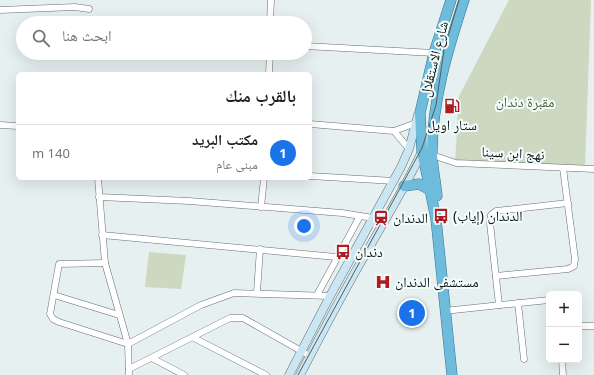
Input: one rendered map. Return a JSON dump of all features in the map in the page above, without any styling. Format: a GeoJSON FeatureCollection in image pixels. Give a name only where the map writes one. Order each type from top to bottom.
{"type":"FeatureCollection","features":[{"type":"Feature","properties":{"kind":"highway","name":"شارع الاستقلال"},"geometry":{"type":"LineString","coordinates":[[427,153],[420,106],[434,53],[451,0]]}},
{"type":"Feature","properties":{"kind":"highway","name":"شارع الاستقلال"},"geometry":{"type":"LineString","coordinates":[[427,153],[447,54],[464,0]]}},
{"type":"Feature","properties":{"kind":"highway"},"geometry":{"type":"LineString","coordinates":[[427,153],[430,190],[436,219],[447,311],[452,375]]}},
{"type":"Feature","properties":{"kind":"highway"},"geometry":{"type":"LineString","coordinates":[[427,153],[447,311],[457,375]]}},
{"type":"Feature","properties":{"kind":"highway"},"geometry":{"type":"LineString","coordinates":[[404,186],[419,184],[430,190]]}},
{"type":"Feature","properties":{"kind":"main road"},"geometry":{"type":"LineString","coordinates":[[289,375],[330,296],[394,181],[409,149],[420,106]]}},
{"type":"Feature","properties":{"kind":"main road"},"geometry":{"type":"LineString","coordinates":[[300,375],[336,306],[404,186],[427,153]]}},
{"type":"Feature","properties":{"kind":"street"},"geometry":{"type":"LineString","coordinates":[[270,16],[271,0]]}},
{"type":"Feature","properties":{"kind":"street"},"geometry":{"type":"LineString","coordinates":[[0,10],[75,3],[89,9]]}},
{"type":"Feature","properties":{"kind":"street"},"geometry":{"type":"LineString","coordinates":[[312,46],[434,53]]}},
{"type":"Feature","properties":{"kind":"street"},"geometry":{"type":"LineString","coordinates":[[269,72],[270,60]]}},
{"type":"Feature","properties":{"kind":"street"},"geometry":{"type":"LineString","coordinates":[[312,124],[394,131],[416,123]]}},
{"type":"Feature","properties":{"kind":"street"},"geometry":{"type":"LineString","coordinates":[[0,125],[16,126]]}},
{"type":"Feature","properties":{"kind":"street"},"geometry":{"type":"LineString","coordinates":[[394,131],[409,149]]}},
{"type":"Feature","properties":{"kind":"street","name":"نهج ابن سينا"},"geometry":{"type":"LineString","coordinates":[[427,153],[456,163],[594,170]]}},
{"type":"Feature","properties":{"kind":"street"},"geometry":{"type":"LineString","coordinates":[[496,276],[568,269],[574,266],[575,259],[563,168]]}},
{"type":"Feature","properties":{"kind":"street"},"geometry":{"type":"LineString","coordinates":[[312,176],[394,181]]}},
{"type":"Feature","properties":{"kind":"street"},"geometry":{"type":"LineString","coordinates":[[98,180],[104,263],[128,344],[129,372],[152,358],[194,338],[230,318],[236,317],[243,318],[310,356]]}},
{"type":"Feature","properties":{"kind":"street"},"geometry":{"type":"LineString","coordinates":[[261,207],[264,180]]}},
{"type":"Feature","properties":{"kind":"street"},"geometry":{"type":"LineString","coordinates":[[99,197],[261,207],[373,218]]}},
{"type":"Feature","properties":{"kind":"street"},"geometry":{"type":"LineString","coordinates":[[500,305],[490,223],[493,213],[568,203]]}},
{"type":"Feature","properties":{"kind":"street"},"geometry":{"type":"LineString","coordinates":[[317,295],[336,257],[360,216]]}},
{"type":"Feature","properties":{"kind":"street"},"geometry":{"type":"LineString","coordinates":[[102,235],[336,257]]}},
{"type":"Feature","properties":{"kind":"street"},"geometry":{"type":"LineString","coordinates":[[257,292],[260,249]]}},
{"type":"Feature","properties":{"kind":"street"},"geometry":{"type":"LineString","coordinates":[[104,263],[59,264],[50,314],[53,319],[128,344],[176,318],[225,295],[243,292],[257,292],[330,296]]}},
{"type":"Feature","properties":{"kind":"street"},"geometry":{"type":"LineString","coordinates":[[54,295],[119,315]]}},
{"type":"Feature","properties":{"kind":"street"},"geometry":{"type":"LineString","coordinates":[[447,311],[546,300]]}},
{"type":"Feature","properties":{"kind":"street"},"geometry":{"type":"LineString","coordinates":[[518,303],[524,359]]}},
{"type":"Feature","properties":{"kind":"street"},"geometry":{"type":"LineString","coordinates":[[582,326],[594,326]]}},
{"type":"Feature","properties":{"kind":"street"},"geometry":{"type":"LineString","coordinates":[[194,338],[266,375]]}},
{"type":"Feature","properties":{"kind":"street"},"geometry":{"type":"LineString","coordinates":[[152,358],[180,374]]}},
{"type":"Feature","properties":{"kind":"street"},"geometry":{"type":"LineString","coordinates":[[562,363],[562,375]]}},
{"type":"Feature","properties":{"kind":"green space","name":"مقبرة دندان"},"geometry":{"type":"Polygon","coordinates":[[[509,0],[591,0],[585,166],[455,163],[459,96],[509,0]]]}},
{"type":"Feature","properties":{"kind":"green space"},"geometry":{"type":"Polygon","coordinates":[[[149,252],[186,255],[181,289],[145,287],[149,252]]]}},
{"type":"Feature","properties":{"kind":"tram line"},"geometry":{"type":"LineString","coordinates":[[298,375],[422,148],[436,105],[444,50],[459,0]]}},
{"type":"Feature","properties":{"kind":"place","name":"ستار اويل"},"geometry":{"type":"Point","coordinates":[452,106]}},
{"type":"Feature","properties":{"kind":"place","name":"الدندان (إياب)"},"geometry":{"type":"Point","coordinates":[441,216]}},
{"type":"Feature","properties":{"kind":"place","name":"الدندان"},"geometry":{"type":"Point","coordinates":[381,218]}},
{"type":"Feature","properties":{"kind":"place","name":"دندان"},"geometry":{"type":"Point","coordinates":[343,252]}},
{"type":"Feature","properties":{"kind":"place","name":"مستشفى الدندان"},"geometry":{"type":"Point","coordinates":[383,282]}},
{"type":"Feature","properties":{"kind":"place","name":"مكتب البريد"},"geometry":{"type":"Point","coordinates":[412,313]}}]}
